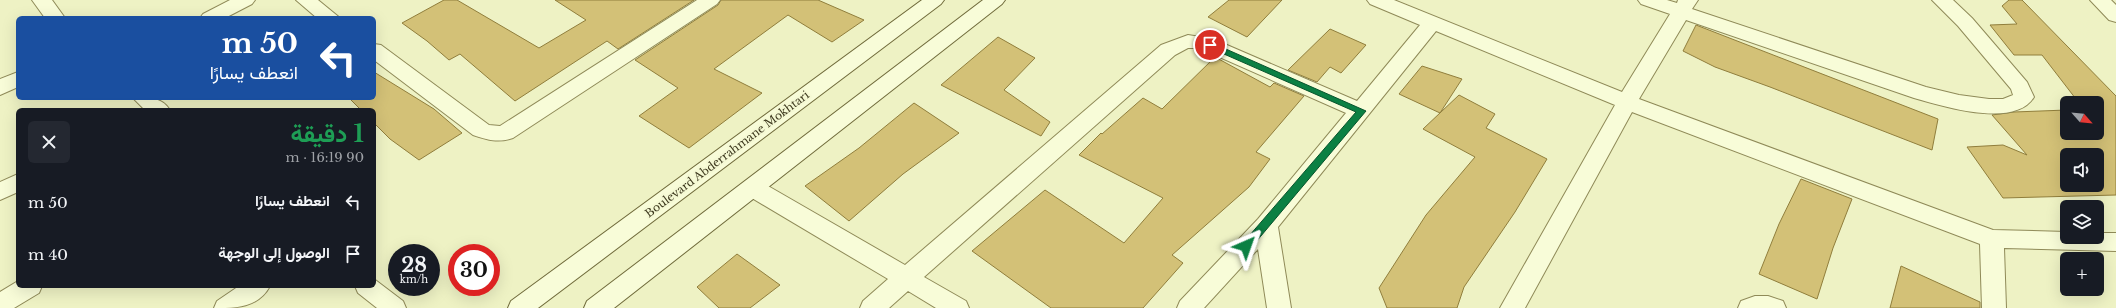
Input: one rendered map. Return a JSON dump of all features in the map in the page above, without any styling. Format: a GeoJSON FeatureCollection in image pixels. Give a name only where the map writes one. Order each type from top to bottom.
{"type":"FeatureCollection","features":[{"type":"Feature","properties":{"kind":"street"},"geometry":{"type":"LineString","coordinates":[[42,0],[54,16]]}},
{"type":"Feature","properties":{"kind":"street"},"geometry":{"type":"LineString","coordinates":[[214,16],[245,0]]}},
{"type":"Feature","properties":{"kind":"street"},"geometry":{"type":"LineString","coordinates":[[306,0],[327,16]]}},
{"type":"Feature","properties":{"kind":"street"},"geometry":{"type":"LineString","coordinates":[[376,51],[481,130],[493,134],[505,133],[710,0]]}},
{"type":"Feature","properties":{"kind":"street","name":"Boulevard Abderrahmane Mokhtari"},"geometry":{"type":"LineString","coordinates":[[520,308],[934,0]]}},
{"type":"Feature","properties":{"kind":"street"},"geometry":{"type":"LineString","coordinates":[[596,308],[995,0]]}},
{"type":"Feature","properties":{"kind":"street"},"geometry":{"type":"LineString","coordinates":[[1377,0],[1627,102],[1992,239],[2116,242]]}},
{"type":"Feature","properties":{"kind":"street"},"geometry":{"type":"LineString","coordinates":[[1648,0],[1684,6],[1921,93],[1944,99],[1993,106],[2012,104],[2022,99],[2024,97],[2020,87],[1964,22],[1942,0]]}},
{"type":"Feature","properties":{"kind":"street"},"geometry":{"type":"LineString","coordinates":[[2100,0],[2116,16]]}},
{"type":"Feature","properties":{"kind":"street"},"geometry":{"type":"LineString","coordinates":[[1512,308],[1627,102],[1684,6]]}},
{"type":"Feature","properties":{"kind":"street"},"geometry":{"type":"LineString","coordinates":[[1189,308],[1266,225],[1432,23]]}},
{"type":"Feature","properties":{"kind":"street"},"geometry":{"type":"LineString","coordinates":[[872,308],[1168,50],[1183,41],[1200,42],[1221,49],[1361,111]]}},
{"type":"Feature","properties":{"kind":"street"},"geometry":{"type":"LineString","coordinates":[[0,88],[16,81]]}},
{"type":"Feature","properties":{"kind":"street"},"geometry":{"type":"LineString","coordinates":[[146,100],[156,108]]}},
{"type":"Feature","properties":{"kind":"street"},"geometry":{"type":"LineString","coordinates":[[0,192],[16,183]]}},
{"type":"Feature","properties":{"kind":"street"},"geometry":{"type":"LineString","coordinates":[[753,188],[957,308]]}},
{"type":"Feature","properties":{"kind":"street"},"geometry":{"type":"LineString","coordinates":[[1266,225],[1279,308]]}},
{"type":"Feature","properties":{"kind":"street"},"geometry":{"type":"LineString","coordinates":[[1992,239],[1994,308]]}},
{"type":"Feature","properties":{"kind":"street"},"geometry":{"type":"LineString","coordinates":[[0,304],[27,288]]}},
{"type":"Feature","properties":{"kind":"street"},"geometry":{"type":"LineString","coordinates":[[226,308],[255,288]]}},
{"type":"Feature","properties":{"kind":"street"},"geometry":{"type":"LineString","coordinates":[[369,288],[394,308]]}},
{"type":"Feature","properties":{"kind":"street"},"geometry":{"type":"LineString","coordinates":[[1750,308],[1753,306],[1769,306],[1774,308]]}},
{"type":"Feature","properties":{"kind":"building"},"geometry":{"type":"Polygon","coordinates":[[[444,0],[457,0],[539,48],[586,20],[555,0],[694,0],[618,49],[607,41],[515,101],[460,54],[449,60],[427,41],[402,23],[444,0]]]}},
{"type":"Feature","properties":{"kind":"building"},"geometry":{"type":"Polygon","coordinates":[[[721,0],[818,0],[864,20],[832,42],[788,15],[714,69],[762,93],[689,148],[639,116],[678,88],[635,60],[718,5],[721,0]]]}},
{"type":"Feature","properties":{"kind":"building"},"geometry":{"type":"Polygon","coordinates":[[[1229,0],[1282,0],[1247,37],[1208,17],[1229,0]]]}},
{"type":"Feature","properties":{"kind":"building"},"geometry":{"type":"Polygon","coordinates":[[[2009,0],[2022,0],[2116,96],[2116,195],[2003,198],[1967,147],[2003,145],[2027,155],[1992,115],[2014,112],[2060,110],[2060,140],[2104,140],[2104,96],[2074,96],[2042,55],[2014,55],[1990,25],[2017,24],[2002,6],[2009,0]]]}},
{"type":"Feature","properties":{"kind":"building"},"geometry":{"type":"Polygon","coordinates":[[[1696,25],[1938,119],[1932,150],[1715,67],[1683,51],[1696,25]]]}},
{"type":"Feature","properties":{"kind":"building"},"geometry":{"type":"Polygon","coordinates":[[[1330,29],[1366,45],[1341,73],[1330,67],[1317,82],[1288,70],[1330,29]]]}},
{"type":"Feature","properties":{"kind":"building"},"geometry":{"type":"Polygon","coordinates":[[[998,37],[1035,58],[1004,90],[1050,122],[1041,136],[941,85],[998,37]]]}},
{"type":"Feature","properties":{"kind":"building"},"geometry":{"type":"Polygon","coordinates":[[[1215,57],[1270,87],[1274,83],[1304,96],[1256,152],[1270,159],[1249,187],[1172,255],[1183,263],[1143,308],[1051,308],[972,251],[1045,190],[1124,243],[1163,198],[1079,155],[1101,133],[1102,134],[1143,98],[1162,109],[1215,57]]]}},
{"type":"Feature","properties":{"kind":"building"},"geometry":{"type":"Polygon","coordinates":[[[1422,66],[1462,79],[1440,113],[1399,94],[1422,66]]]}},
{"type":"Feature","properties":{"kind":"building"},"geometry":{"type":"Polygon","coordinates":[[[376,73],[434,109],[462,133],[419,160],[390,139],[376,125],[376,108],[359,108],[351,100],[376,100],[376,73]]]}},
{"type":"Feature","properties":{"kind":"building"},"geometry":{"type":"Polygon","coordinates":[[[1459,95],[1495,114],[1486,128],[1547,159],[1515,212],[1464,287],[1457,308],[1387,308],[1379,288],[1426,215],[1475,157],[1423,129],[1459,95]]]}},
{"type":"Feature","properties":{"kind":"building"},"geometry":{"type":"Polygon","coordinates":[[[914,103],[959,133],[903,174],[849,221],[805,186],[859,148],[914,103]]]}},
{"type":"Feature","properties":{"kind":"building"},"geometry":{"type":"Polygon","coordinates":[[[1801,179],[1852,199],[1833,248],[1817,299],[1759,274],[1779,224],[1801,179]]]}},
{"type":"Feature","properties":{"kind":"building"},"geometry":{"type":"Polygon","coordinates":[[[737,254],[780,285],[750,308],[719,308],[697,287],[737,254]]]}},
{"type":"Feature","properties":{"kind":"building"},"geometry":{"type":"Polygon","coordinates":[[[1901,266],[1980,302],[1980,308],[1890,308],[1901,266]]]}},
{"type":"Feature","properties":{"kind":"route"},"geometry":{"type":"LineString","coordinates":[[1210,45],[1361,111],[1266,225],[1246,246]]}}]}
